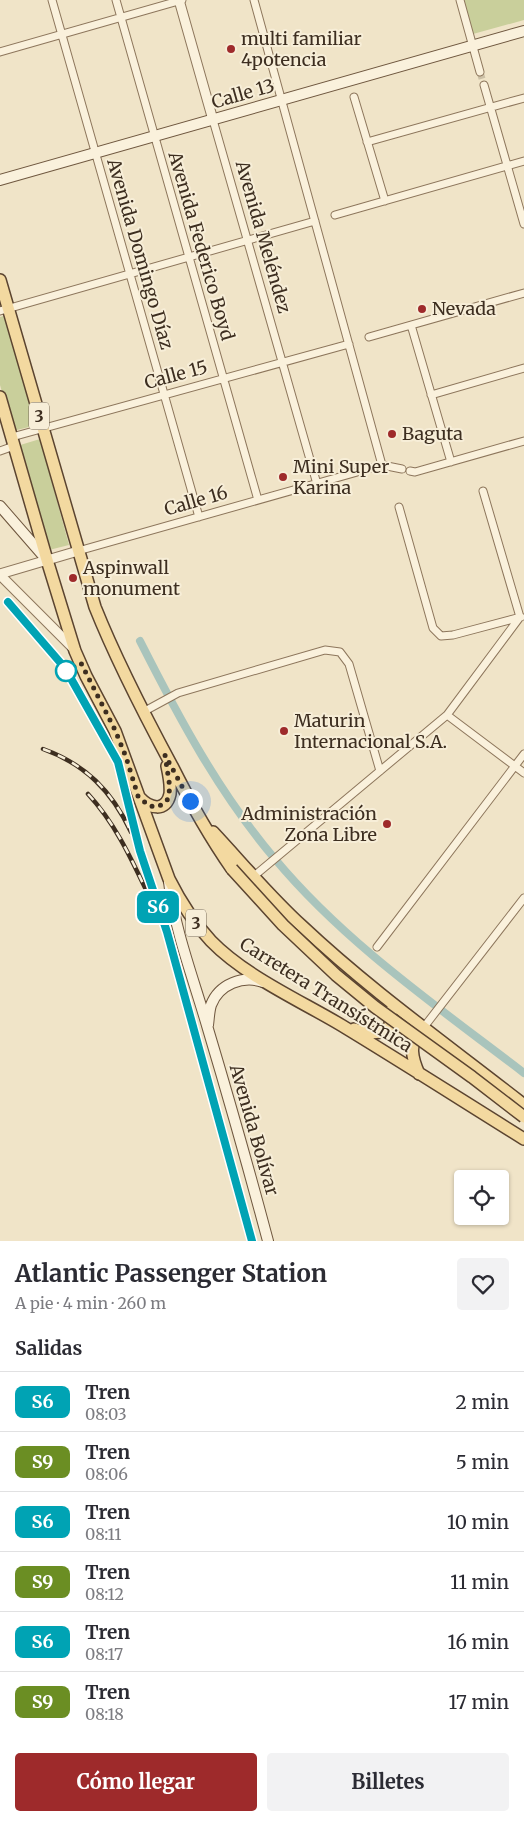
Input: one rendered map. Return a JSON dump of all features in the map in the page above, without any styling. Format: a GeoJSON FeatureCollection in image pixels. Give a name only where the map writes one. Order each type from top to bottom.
{"type":"FeatureCollection","features":[{"type":"Feature","properties":{"kind":"main road","name":"Calle 13"},"geometry":{"type":"LineString","coordinates":[[0,180],[524,31]]}},
{"type":"Feature","properties":{"kind":"main road","name":"3"},"geometry":{"type":"LineString","coordinates":[[0,280],[4,310],[42,428],[78,551]]}},
{"type":"Feature","properties":{"kind":"main road","name":"3"},"geometry":{"type":"LineString","coordinates":[[0,397],[47,560]]}},
{"type":"Feature","properties":{"kind":"main road"},"geometry":{"type":"LineString","coordinates":[[0,506],[47,560]]}},
{"type":"Feature","properties":{"kind":"main road","name":"Carretera Transístmica"},"geometry":{"type":"LineString","coordinates":[[78,551],[105,633],[143,712],[198,816],[214,844],[232,869],[283,925],[336,975],[375,1007],[524,1117]]}},
{"type":"Feature","properties":{"kind":"main road","name":"Carretera Transístmica"},"geometry":{"type":"LineString","coordinates":[[47,560],[75,651],[115,730],[169,878],[177,895],[212,942],[240,965],[269,984],[341,1025],[524,1138]]}},
{"type":"Feature","properties":{"kind":"main road"},"geometry":{"type":"LineString","coordinates":[[138,796],[146,804],[155,808],[167,801],[170,788],[165,755]]}},
{"type":"Feature","properties":{"kind":"main road"},"geometry":{"type":"LineString","coordinates":[[198,816],[300,924],[387,999],[524,1105]]}},
{"type":"Feature","properties":{"kind":"main road","name":"Avenida Bolívar"},"geometry":{"type":"LineString","coordinates":[[169,878],[171,902],[178,928],[268,1241]]}},
{"type":"Feature","properties":{"kind":"main road","name":"Avenida Bolívar"},"geometry":{"type":"LineString","coordinates":[[208,1028],[211,1006],[216,995],[230,983],[255,979],[269,984]]}},
{"type":"Feature","properties":{"kind":"main road"},"geometry":{"type":"LineString","coordinates":[[341,1025],[366,1032],[377,1033],[386,1030],[390,1026],[392,1019],[387,999]]}},
{"type":"Feature","properties":{"kind":"main road"},"geometry":{"type":"LineString","coordinates":[[420,1074],[413,1062],[411,1053],[415,1037],[424,1026]]}},
{"type":"Feature","properties":{"kind":"street","name":"Avenida Domingo Díaz"},"geometry":{"type":"LineString","coordinates":[[52,0],[200,517]]}},
{"type":"Feature","properties":{"kind":"street","name":"Avenida Federico Boyd"},"geometry":{"type":"LineString","coordinates":[[116,0],[258,500]]}},
{"type":"Feature","properties":{"kind":"street"},"geometry":{"type":"LineString","coordinates":[[0,51],[62,35],[180,0]]}},
{"type":"Feature","properties":{"kind":"street","name":"Avenida Meléndez"},"geometry":{"type":"LineString","coordinates":[[180,0],[317,484]]}},
{"type":"Feature","properties":{"kind":"street"},"geometry":{"type":"LineString","coordinates":[[254,0],[382,465]]}},
{"type":"Feature","properties":{"kind":"street"},"geometry":{"type":"LineString","coordinates":[[460,0],[480,72]]}},
{"type":"Feature","properties":{"kind":"street"},"geometry":{"type":"LineString","coordinates":[[484,85],[524,224]]}},
{"type":"Feature","properties":{"kind":"street"},"geometry":{"type":"LineString","coordinates":[[354,97],[385,201]]}},
{"type":"Feature","properties":{"kind":"street"},"geometry":{"type":"LineString","coordinates":[[367,142],[524,98]]}},
{"type":"Feature","properties":{"kind":"street"},"geometry":{"type":"LineString","coordinates":[[335,215],[524,161]]}},
{"type":"Feature","properties":{"kind":"street"},"geometry":{"type":"LineString","coordinates":[[4,310],[315,221]]}},
{"type":"Feature","properties":{"kind":"street"},"geometry":{"type":"LineString","coordinates":[[369,337],[524,294]]}},
{"type":"Feature","properties":{"kind":"street"},"geometry":{"type":"LineString","coordinates":[[411,325],[451,462]]}},
{"type":"Feature","properties":{"kind":"street","name":"Calle 15"},"geometry":{"type":"LineString","coordinates":[[0,450],[42,428],[349,344]]}},
{"type":"Feature","properties":{"kind":"street"},"geometry":{"type":"LineString","coordinates":[[431,394],[524,368]]}},
{"type":"Feature","properties":{"kind":"street"},"geometry":{"type":"LineString","coordinates":[[410,471],[415,472],[524,441]]}},
{"type":"Feature","properties":{"kind":"street","name":"Calle 16"},"geometry":{"type":"LineString","coordinates":[[0,574],[382,465],[402,469]]}},
{"type":"Feature","properties":{"kind":"street"},"geometry":{"type":"LineString","coordinates":[[484,491],[522,616]]}},
{"type":"Feature","properties":{"kind":"street"},"geometry":{"type":"LineString","coordinates":[[399,507],[433,628],[441,636],[452,635],[522,616]]}},
{"type":"Feature","properties":{"kind":"street"},"geometry":{"type":"LineString","coordinates":[[0,574],[75,651]]}},
{"type":"Feature","properties":{"kind":"street"},"geometry":{"type":"LineString","coordinates":[[254,876],[447,715],[522,616]]}},
{"type":"Feature","properties":{"kind":"street"},"geometry":{"type":"LineString","coordinates":[[143,712],[178,692],[325,650],[340,652],[349,664],[380,771]]}},
{"type":"Feature","properties":{"kind":"street"},"geometry":{"type":"LineString","coordinates":[[447,715],[524,774]]}},
{"type":"Feature","properties":{"kind":"street"},"geometry":{"type":"LineString","coordinates":[[377,947],[524,754]]}},
{"type":"Feature","properties":{"kind":"street"},"geometry":{"type":"LineString","coordinates":[[424,1026],[524,898]]}},
{"type":"Feature","properties":{"kind":"green space"},"geometry":{"type":"Polygon","coordinates":[[[463,0],[524,0],[524,20],[473,34],[463,0]]]}},
{"type":"Feature","properties":{"kind":"green space"},"geometry":{"type":"Polygon","coordinates":[[[7,315],[37,425],[13,431],[0,385],[0,317],[7,315]]]}},
{"type":"Feature","properties":{"kind":"green space"},"geometry":{"type":"Polygon","coordinates":[[[40,439],[69,545],[45,551],[17,446],[40,439]]]}},
{"type":"Feature","properties":{"kind":"waterway"},"geometry":{"type":"LineString","coordinates":[[140,641],[185,726],[218,781],[255,834],[302,890],[331,919],[393,973],[524,1073]]}},
{"type":"Feature","properties":{"kind":"tunnel"},"geometry":{"type":"LineString","coordinates":[[480,72],[484,85]]}},
{"type":"Feature","properties":{"kind":"railway"},"geometry":{"type":"LineString","coordinates":[[7,602],[65,668],[118,762],[140,851],[167,932],[252,1241]]}},
{"type":"Feature","properties":{"kind":"railway"},"geometry":{"type":"LineString","coordinates":[[43,749],[72,763],[96,781],[115,804],[131,832]]}},
{"type":"Feature","properties":{"kind":"railway"},"geometry":{"type":"LineString","coordinates":[[88,794],[114,829],[129,854],[148,894]]}},
{"type":"Feature","properties":{"kind":"train","name":"S6"},"geometry":{"type":"LineString","coordinates":[[8,602],[65,668],[118,762],[140,851],[167,932],[186,998],[252,1241]]}},
{"type":"Feature","properties":{"kind":"place","name":"multi familiar 4potencia"},"geometry":{"type":"Point","coordinates":[231,49]}},
{"type":"Feature","properties":{"kind":"place","name":"Nevada"},"geometry":{"type":"Point","coordinates":[422,309]}},
{"type":"Feature","properties":{"kind":"place","name":"Baguta"},"geometry":{"type":"Point","coordinates":[392,434]}},
{"type":"Feature","properties":{"kind":"place","name":"Mini Super Karina"},"geometry":{"type":"Point","coordinates":[283,477]}},
{"type":"Feature","properties":{"kind":"place","name":"Aspinwall monument"},"geometry":{"type":"Point","coordinates":[73,578]}},
{"type":"Feature","properties":{"kind":"place","name":"Maturin Internacional S.A."},"geometry":{"type":"Point","coordinates":[284,731]}},
{"type":"Feature","properties":{"kind":"place","name":"Administración Zona Libre"},"geometry":{"type":"Point","coordinates":[387,824]}},
{"type":"Feature","properties":{"kind":"route"},"geometry":{"type":"LineString","coordinates":[[66,671],[81,663],[115,730],[126,757],[138,796],[149,806],[155,808],[164,805],[167,801],[170,788],[165,755],[190,801]]}}]}
